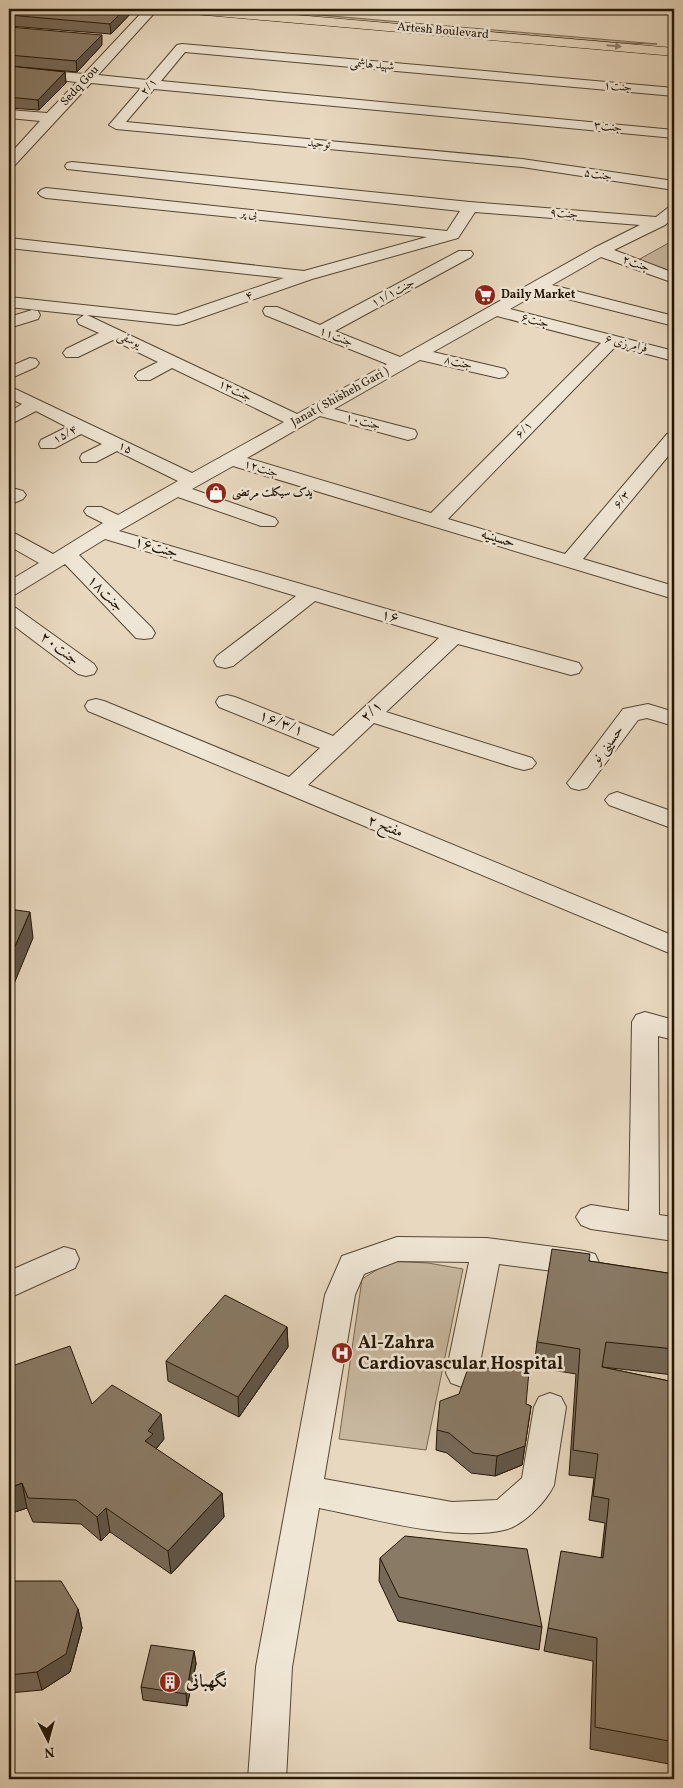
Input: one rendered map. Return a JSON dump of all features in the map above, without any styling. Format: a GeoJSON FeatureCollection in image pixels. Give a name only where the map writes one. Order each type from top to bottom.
{"type":"FeatureCollection","features":[{"type":"Feature","properties":{"kind":"main road","name":"Artesh Boulevard"},"geometry":{"type":"LineString","coordinates":[[182,9],[674,52]]}},
{"type":"Feature","properties":{"kind":"main road","name":"Artesh Boulevard"},"geometry":{"type":"LineString","coordinates":[[301,9],[594,34],[644,35],[658,38],[669,44],[652,50]]}},
{"type":"Feature","properties":{"kind":"street","name":"Sedq Gou"},"geometry":{"type":"LineString","coordinates":[[9,162],[152,9]]}},
{"type":"Feature","properties":{"kind":"street"},"geometry":{"type":"LineString","coordinates":[[103,40],[121,41]]}},
{"type":"Feature","properties":{"kind":"street","name":"شهید هاشمی"},"geometry":{"type":"LineString","coordinates":[[182,48],[562,83]]}},
{"type":"Feature","properties":{"kind":"street","name":"۲/۱"},"geometry":{"type":"LineString","coordinates":[[116,125],[182,48]]}},
{"type":"Feature","properties":{"kind":"street","name":"جنت۳"},"geometry":{"type":"LineString","coordinates":[[9,71],[674,134]]}},
{"type":"Feature","properties":{"kind":"street","name":"جنت۱"},"geometry":{"type":"LineString","coordinates":[[562,83],[674,92]]}},
{"type":"Feature","properties":{"kind":"street"},"geometry":{"type":"LineString","coordinates":[[9,114],[50,118]]}},
{"type":"Feature","properties":{"kind":"street","name":"توحید"},"geometry":{"type":"LineString","coordinates":[[116,125],[522,163]]}},
{"type":"Feature","properties":{"kind":"street","name":"جنت۵"},"geometry":{"type":"LineString","coordinates":[[522,163],[674,186]]}},
{"type":"Feature","properties":{"kind":"street","name":"جنت۹"},"geometry":{"type":"LineString","coordinates":[[72,166],[470,207],[667,220]]}},
{"type":"Feature","properties":{"kind":"street","name":"بی پر"},"geometry":{"type":"LineString","coordinates":[[46,193],[452,235]]}},
{"type":"Feature","properties":{"kind":"street"},"geometry":{"type":"LineString","coordinates":[[648,206],[674,209]]}},
{"type":"Feature","properties":{"kind":"street"},"geometry":{"type":"LineString","coordinates":[[452,235],[470,207]]}},
{"type":"Feature","properties":{"kind":"street","name":"Janat ( Shisheh Gari )"},"geometry":{"type":"LineString","coordinates":[[9,590],[110,527],[494,310],[600,251],[667,220],[674,209]]}},
{"type":"Feature","properties":{"kind":"street","name":"۴"},"geometry":{"type":"LineString","coordinates":[[9,302],[177,320],[306,276],[452,235]]}},
{"type":"Feature","properties":{"kind":"street"},"geometry":{"type":"LineString","coordinates":[[9,243],[306,276]]}},
{"type":"Feature","properties":{"kind":"street","name":"جنت۲"},"geometry":{"type":"LineString","coordinates":[[600,251],[673,277]]}},
{"type":"Feature","properties":{"kind":"street","name":"جنت۱۱/۱"},"geometry":{"type":"LineString","coordinates":[[321,331],[465,254]]}},
{"type":"Feature","properties":{"kind":"street"},"geometry":{"type":"LineString","coordinates":[[537,286],[674,320]]}},
{"type":"Feature","properties":{"kind":"street","name":"جنت۶"},"geometry":{"type":"LineString","coordinates":[[494,310],[577,332]]}},
{"type":"Feature","properties":{"kind":"street","name":"جنت۱۱"},"geometry":{"type":"LineString","coordinates":[[272,311],[400,363]]}},
{"type":"Feature","properties":{"kind":"street"},"geometry":{"type":"LineString","coordinates":[[9,323],[32,315]]}},
{"type":"Feature","properties":{"kind":"street","name":"یوسفی"},"geometry":{"type":"LineString","coordinates":[[85,320],[173,361]]}},
{"type":"Feature","properties":{"kind":"street","name":"فرامرزی ۶"},"geometry":{"type":"LineString","coordinates":[[577,332],[674,356]]}},
{"type":"Feature","properties":{"kind":"street"},"geometry":{"type":"LineString","coordinates":[[72,353],[113,333]]}},
{"type":"Feature","properties":{"kind":"street","name":"۶/۱"},"geometry":{"type":"LineString","coordinates":[[436,520],[613,340]]}},
{"type":"Feature","properties":{"kind":"street","name":"جنت۸"},"geometry":{"type":"LineString","coordinates":[[417,354],[500,373]]}},
{"type":"Feature","properties":{"kind":"street"},"geometry":{"type":"LineString","coordinates":[[144,376],[173,361]]}},
{"type":"Feature","properties":{"kind":"street","name":"جنت۱۳"},"geometry":{"type":"LineString","coordinates":[[173,361],[298,421]]}},
{"type":"Feature","properties":{"kind":"street"},"geometry":{"type":"LineString","coordinates":[[9,374],[30,362]]}},
{"type":"Feature","properties":{"kind":"street","name":"۱۵"},"geometry":{"type":"LineString","coordinates":[[9,391],[192,481]]}},
{"type":"Feature","properties":{"kind":"street"},"geometry":{"type":"LineString","coordinates":[[9,420],[36,404]]}},
{"type":"Feature","properties":{"kind":"street","name":"جنت۱۰"},"geometry":{"type":"LineString","coordinates":[[317,410],[408,434]]}},
{"type":"Feature","properties":{"kind":"street","name":"۱۵/۴"},"geometry":{"type":"LineString","coordinates":[[48,444],[82,426]]}},
{"type":"Feature","properties":{"kind":"street","name":"۶/۳"},"geometry":{"type":"LineString","coordinates":[[570,561],[674,438]]}},
{"type":"Feature","properties":{"kind":"street"},"geometry":{"type":"LineString","coordinates":[[89,458],[116,444]]}},
{"type":"Feature","properties":{"kind":"street","name":"جنت۱۲"},"geometry":{"type":"LineString","coordinates":[[230,459],[322,487]]}},
{"type":"Feature","properties":{"kind":"street","name":"حسینیه"},"geometry":{"type":"LineString","coordinates":[[322,487],[674,593]]}},
{"type":"Feature","properties":{"kind":"street"},"geometry":{"type":"LineString","coordinates":[[175,490],[268,522]]}},
{"type":"Feature","properties":{"kind":"street","name":"جنت۱۶"},"geometry":{"type":"LineString","coordinates":[[94,511],[110,527],[210,564]]}},
{"type":"Feature","properties":{"kind":"street","name":"جنت۱۸"},"geometry":{"type":"LineString","coordinates":[[9,538],[60,559],[144,633]]}},
{"type":"Feature","properties":{"kind":"street","name":"۱۶"},"geometry":{"type":"LineString","coordinates":[[210,564],[454,636],[571,668]]}},
{"type":"Feature","properties":{"kind":"street"},"geometry":{"type":"LineString","coordinates":[[225,661],[311,594]]}},
{"type":"Feature","properties":{"kind":"street","name":"جنت۲۰"},"geometry":{"type":"LineString","coordinates":[[9,612],[86,669]]}},
{"type":"Feature","properties":{"kind":"street","name":"۲/۱"},"geometry":{"type":"LineString","coordinates":[[291,788],[454,636]]}},
{"type":"Feature","properties":{"kind":"street","name":"۱۶/۳/۱"},"geometry":{"type":"LineString","coordinates":[[227,702],[336,746]]}},
{"type":"Feature","properties":{"kind":"street","name":"مفتح ۲"},"geometry":{"type":"LineString","coordinates":[[96,706],[674,946]]}},
{"type":"Feature","properties":{"kind":"street","name":"حسینی نو"},"geometry":{"type":"LineString","coordinates":[[579,783],[631,714],[639,710],[648,710],[674,719]]}},
{"type":"Feature","properties":{"kind":"street"},"geometry":{"type":"LineString","coordinates":[[370,714],[524,763]]}},
{"type":"Feature","properties":{"kind":"street"},"geometry":{"type":"LineString","coordinates":[[616,800],[674,821]]}},
{"type":"Feature","properties":{"kind":"street"},"geometry":{"type":"LineString","coordinates":[[644,1225],[645,1022],[674,1030]]}},
{"type":"Feature","properties":{"kind":"street"},"geometry":{"type":"LineString","coordinates":[[591,1217],[674,1229]]}},
{"type":"Feature","properties":{"kind":"street"},"geometry":{"type":"LineString","coordinates":[[267,1779],[274,1667],[307,1491],[340,1295],[353,1265],[397,1249],[487,1250],[615,1267]]}},
{"type":"Feature","properties":{"kind":"street"},"geometry":{"type":"LineString","coordinates":[[462,1373],[487,1250]]}},
{"type":"Feature","properties":{"kind":"street"},"geometry":{"type":"LineString","coordinates":[[9,1285],[64,1259]]}},
{"type":"Feature","properties":{"kind":"street"},"geometry":{"type":"LineString","coordinates":[[307,1491],[452,1518],[504,1516],[537,1485],[550,1407]]}},
{"type":"Feature","properties":{"kind":"shaded area"},"geometry":{"type":"Polygon","coordinates":[[[216,9],[250,9],[657,44],[620,43],[216,9]]]}},
{"type":"Feature","properties":{"kind":"shaded area"},"geometry":{"type":"Polygon","coordinates":[[[674,240],[674,272],[638,260],[674,240]]]}},
{"type":"Feature","properties":{"kind":"shaded area"},"geometry":{"type":"Polygon","coordinates":[[[391,1261],[428,1263],[463,1269],[426,1450],[339,1439],[362,1279],[391,1261]]]}},
{"type":"Feature","properties":{"kind":"building"},"geometry":{"type":"Polygon","coordinates":[[[9,9],[125,9],[110,24],[9,15],[9,9]]]}},
{"type":"Feature","properties":{"kind":"building"},"geometry":{"type":"Polygon","coordinates":[[[9,27],[102,35],[76,61],[9,55],[9,27]]]}},
{"type":"Feature","properties":{"kind":"building"},"geometry":{"type":"Polygon","coordinates":[[[9,66],[65,72],[38,100],[9,97],[9,66]]]}},
{"type":"Feature","properties":{"kind":"building"},"geometry":{"type":"Polygon","coordinates":[[[9,909],[30,912],[9,960],[9,909]]]}},
{"type":"Feature","properties":{"kind":"building"},"geometry":{"type":"Polygon","coordinates":[[[552,1249],[590,1254],[589,1261],[674,1274],[674,1349],[606,1342],[602,1367],[674,1382],[674,1742],[595,1727],[597,1638],[548,1628],[561,1551],[603,1558],[609,1499],[593,1496],[598,1454],[573,1450],[580,1349],[537,1342],[552,1249]]]}},
{"type":"Feature","properties":{"kind":"building"},"geometry":{"type":"Polygon","coordinates":[[[225,1295],[287,1327],[238,1397],[166,1361],[225,1295]]]}},
{"type":"Feature","properties":{"kind":"building"},"geometry":{"type":"Polygon","coordinates":[[[70,1346],[92,1404],[112,1385],[161,1414],[148,1431],[153,1434],[145,1441],[222,1493],[168,1551],[106,1508],[97,1517],[76,1500],[28,1498],[22,1483],[9,1488],[9,1367],[70,1346]]]}},
{"type":"Feature","properties":{"kind":"building"},"geometry":{"type":"Polygon","coordinates":[[[468,1368],[529,1371],[526,1404],[531,1406],[525,1446],[497,1456],[473,1453],[449,1433],[437,1430],[440,1401],[459,1394],[468,1368]]]}},
{"type":"Feature","properties":{"kind":"building"},"geometry":{"type":"Polygon","coordinates":[[[405,1536],[527,1549],[542,1627],[399,1597],[380,1558],[405,1536]]]}},
{"type":"Feature","properties":{"kind":"building"},"geometry":{"type":"Polygon","coordinates":[[[9,1581],[61,1581],[78,1609],[66,1654],[37,1672],[9,1675],[9,1581]]]}},
{"type":"Feature","properties":{"kind":"building","name":"نگهبانی"},"geometry":{"type":"Polygon","coordinates":[[[151,1645],[194,1651],[186,1694],[141,1687],[151,1645]]]}},
{"type":"Feature","properties":{"kind":"place","name":"Daily Market"},"geometry":{"type":"Point","coordinates":[485,295]}},
{"type":"Feature","properties":{"kind":"place","name":"یدک سیکلت مرتضی"},"geometry":{"type":"Point","coordinates":[216,493]}},
{"type":"Feature","properties":{"kind":"place","name":"Al-Zahra Cardiovascular Hospital"},"geometry":{"type":"Point","coordinates":[342,1353]}},
{"type":"Feature","properties":{"kind":"place","name":"نگهبانی"},"geometry":{"type":"Point","coordinates":[170,1682]}}]}
